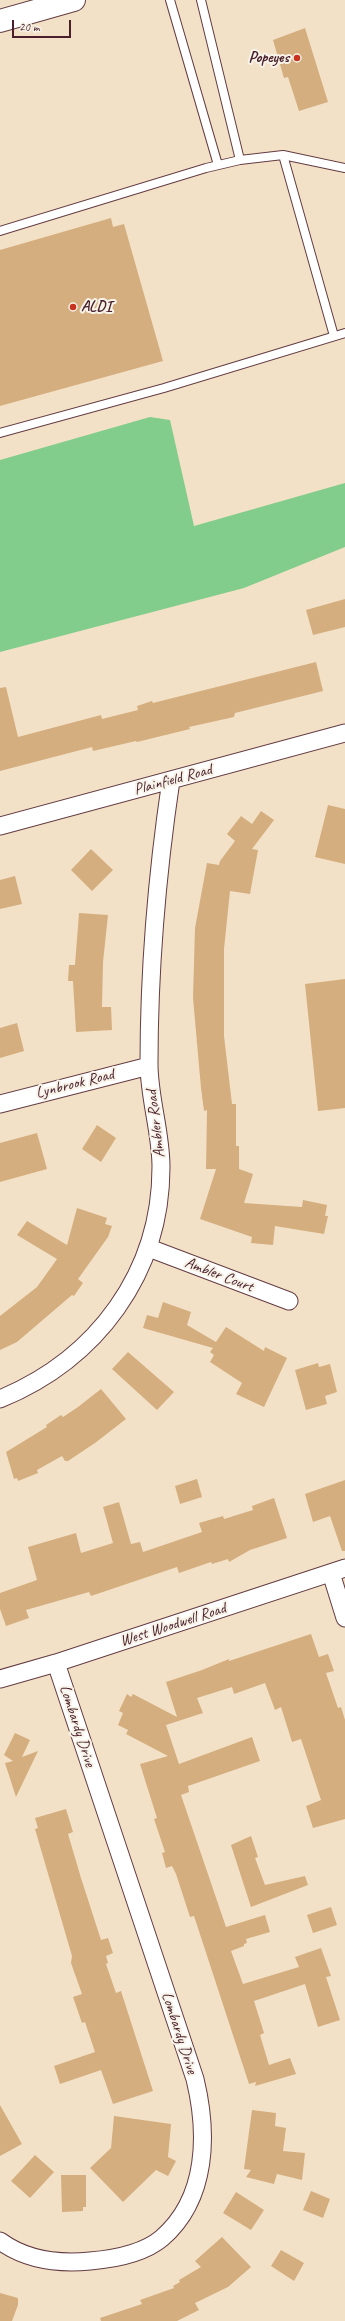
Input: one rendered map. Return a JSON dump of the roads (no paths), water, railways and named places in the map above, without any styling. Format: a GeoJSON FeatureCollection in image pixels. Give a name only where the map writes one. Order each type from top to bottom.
{"type":"FeatureCollection","features":[{"type":"Feature","properties":{"kind":"main road"},"geometry":{"type":"LineString","coordinates":[[0,21],[74,0]]}},
{"type":"Feature","properties":{"kind":"street","name":"Plainfield Road"},"geometry":{"type":"LineString","coordinates":[[0,826],[345,733]]}},
{"type":"Feature","properties":{"kind":"street","name":"Ambler Road"},"geometry":{"type":"LineString","coordinates":[[0,1399],[46,1377],[82,1348],[119,1305],[143,1265],[149,1248],[158,1214],[161,1165],[149,1066],[156,908],[171,780]]}},
{"type":"Feature","properties":{"kind":"street","name":"Lynbrook Road"},"geometry":{"type":"LineString","coordinates":[[0,1104],[149,1066]]}},
{"type":"Feature","properties":{"kind":"street","name":"Ambler Court"},"geometry":{"type":"LineString","coordinates":[[149,1248],[289,1301]]}},
{"type":"Feature","properties":{"kind":"street"},"geometry":{"type":"LineString","coordinates":[[338,1570],[345,1618]]}},
{"type":"Feature","properties":{"kind":"street","name":"West Woodwell Road"},"geometry":{"type":"LineString","coordinates":[[0,1678],[56,1663],[338,1570]]}},
{"type":"Feature","properties":{"kind":"street","name":"Lombardy Drive"},"geometry":{"type":"LineString","coordinates":[[0,2241],[18,2252],[39,2259],[58,2262],[102,2260],[137,2251],[161,2238],[183,2212],[198,2179],[203,2152],[201,2104],[194,2079],[56,1663]]}},
{"type":"Feature","properties":{"kind":"lane"},"geometry":{"type":"LineString","coordinates":[[170,0],[218,165]]}},
{"type":"Feature","properties":{"kind":"lane"},"geometry":{"type":"LineString","coordinates":[[201,0],[240,160]]}},
{"type":"Feature","properties":{"kind":"lane"},"geometry":{"type":"LineString","coordinates":[[0,231],[218,165],[240,160],[283,155],[345,168]]}},
{"type":"Feature","properties":{"kind":"lane"},"geometry":{"type":"LineString","coordinates":[[283,155],[334,336]]}},
{"type":"Feature","properties":{"kind":"lane"},"geometry":{"type":"LineString","coordinates":[[0,434],[164,388],[345,333]]}},
{"type":"Feature","properties":{"kind":"place","name":"Popeyes"},"geometry":{"type":"Point","coordinates":[297,58]}},
{"type":"Feature","properties":{"kind":"place","name":"ALDI"},"geometry":{"type":"Point","coordinates":[73,307]}}]}
